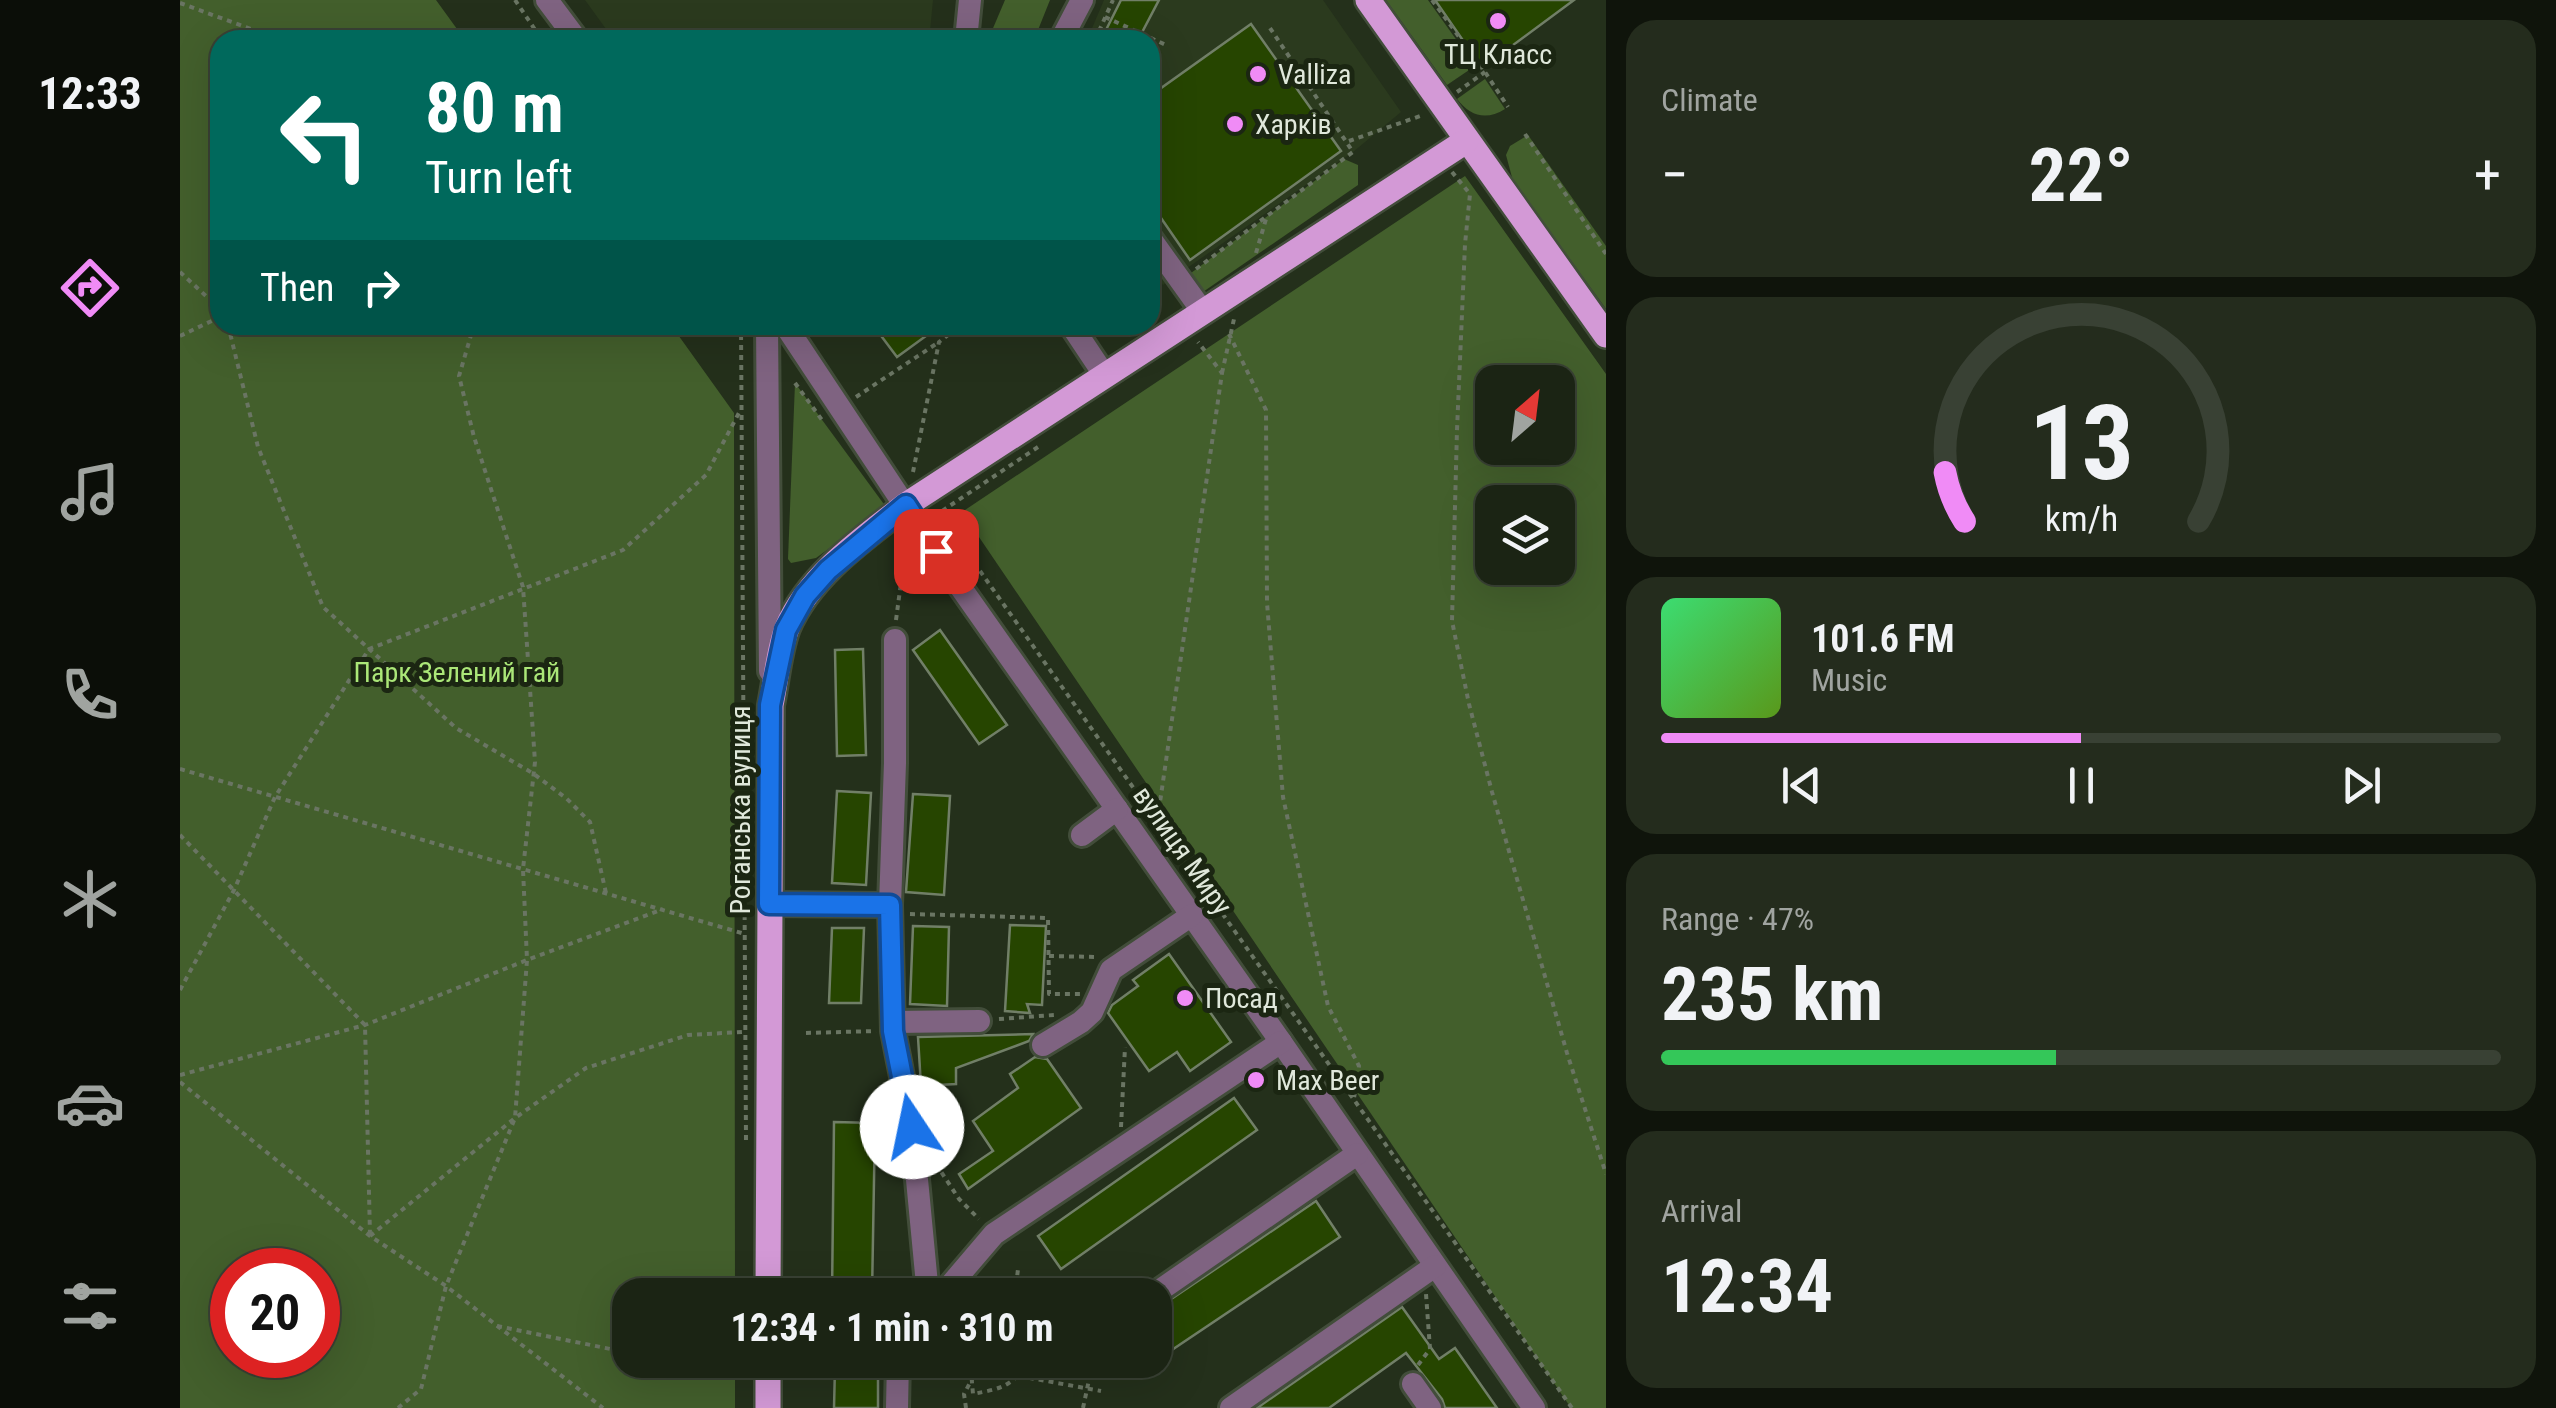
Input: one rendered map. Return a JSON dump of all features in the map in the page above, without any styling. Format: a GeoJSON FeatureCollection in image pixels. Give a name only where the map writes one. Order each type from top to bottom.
{"type":"FeatureCollection","features":[{"type":"Feature","properties":{"kind":"main road"},"geometry":{"type":"LineString","coordinates":[[1368,0],[1606,335]]}},
{"type":"Feature","properties":{"kind":"main road"},"geometry":{"type":"LineString","coordinates":[[770,705],[786,630],[805,596],[828,570],[906,505],[1466,141]]}},
{"type":"Feature","properties":{"kind":"main road","name":"Роганська вулиця"},"geometry":{"type":"LineString","coordinates":[[768,1278],[770,705]]}},
{"type":"Feature","properties":{"kind":"main road"},"geometry":{"type":"LineString","coordinates":[[768,1378],[768,1408]]}},
{"type":"Feature","properties":{"kind":"street"},"geometry":{"type":"LineString","coordinates":[[547,0],[570,30]]}},
{"type":"Feature","properties":{"kind":"street"},"geometry":{"type":"LineString","coordinates":[[967,30],[970,0]]}},
{"type":"Feature","properties":{"kind":"street"},"geometry":{"type":"LineString","coordinates":[[1066,30],[1082,0]]}},
{"type":"Feature","properties":{"kind":"street"},"geometry":{"type":"LineString","coordinates":[[1160,252],[1203,312]]}},
{"type":"Feature","properties":{"kind":"street","name":"Роганська вулиця"},"geometry":{"type":"LineString","coordinates":[[767,335],[770,705]]}},
{"type":"Feature","properties":{"kind":"street","name":"вулиця Миру"},"geometry":{"type":"LineString","coordinates":[[792,335],[1281,1042],[1357,1154],[1430,1273],[1534,1408]]}},
{"type":"Feature","properties":{"kind":"street"},"geometry":{"type":"LineString","coordinates":[[1078,335],[1105,376]]}},
{"type":"Feature","properties":{"kind":"street"},"geometry":{"type":"LineString","coordinates":[[894,640],[890,910],[893,1022],[912,1127],[926,1278]]}},
{"type":"Feature","properties":{"kind":"street"},"geometry":{"type":"LineString","coordinates":[[1082,835],[1117,809]]}},
{"type":"Feature","properties":{"kind":"street"},"geometry":{"type":"LineString","coordinates":[[769,904],[890,910]]}},
{"type":"Feature","properties":{"kind":"street"},"geometry":{"type":"LineString","coordinates":[[1043,1044],[1092,1012],[1111,970],[1192,916]]}},
{"type":"Feature","properties":{"kind":"street"},"geometry":{"type":"LineString","coordinates":[[893,1022],[979,1021]]}},
{"type":"Feature","properties":{"kind":"street"},"geometry":{"type":"LineString","coordinates":[[956,1278],[994,1234],[1281,1042]]}},
{"type":"Feature","properties":{"kind":"street"},"geometry":{"type":"LineString","coordinates":[[1172,1282],[1357,1154]]}},
{"type":"Feature","properties":{"kind":"street"},"geometry":{"type":"LineString","coordinates":[[1231,1408],[1430,1273]]}},
{"type":"Feature","properties":{"kind":"street"},"geometry":{"type":"LineString","coordinates":[[897,1408],[898,1378]]}},
{"type":"Feature","properties":{"kind":"street"},"geometry":{"type":"LineString","coordinates":[[1412,1378],[1430,1408]]}},
{"type":"Feature","properties":{"kind":"path"},"geometry":{"type":"LineString","coordinates":[[516,0],[536,30]]}},
{"type":"Feature","properties":{"kind":"path"},"geometry":{"type":"LineString","coordinates":[[1099,30],[1113,0]]}},
{"type":"Feature","properties":{"kind":"path"},"geometry":{"type":"LineString","coordinates":[[1432,0],[1508,108]]}},
{"type":"Feature","properties":{"kind":"path"},"geometry":{"type":"LineString","coordinates":[[180,3],[254,30]]}},
{"type":"Feature","properties":{"kind":"path"},"geometry":{"type":"LineString","coordinates":[[1105,17],[1133,30]]}},
{"type":"Feature","properties":{"kind":"path"},"geometry":{"type":"LineString","coordinates":[[1180,280],[1353,152],[1270,28]]}},
{"type":"Feature","properties":{"kind":"path"},"geometry":{"type":"LineString","coordinates":[[1160,42],[1166,45]]}},
{"type":"Feature","properties":{"kind":"path"},"geometry":{"type":"LineString","coordinates":[[1453,94],[1485,72]]}},
{"type":"Feature","properties":{"kind":"path"},"geometry":{"type":"LineString","coordinates":[[1347,141],[1424,116]]}},
{"type":"Feature","properties":{"kind":"path"},"geometry":{"type":"LineString","coordinates":[[1525,134],[1606,254]]}},
{"type":"Feature","properties":{"kind":"path"},"geometry":{"type":"LineString","coordinates":[[1450,170],[1470,194],[1452,620],[1468,704],[1496,808],[1606,1174]]}},
{"type":"Feature","properties":{"kind":"path"},"geometry":{"type":"LineString","coordinates":[[180,272],[210,300]]}},
{"type":"Feature","properties":{"kind":"path"},"geometry":{"type":"LineString","coordinates":[[180,336],[210,322]]}},
{"type":"Feature","properties":{"kind":"path"},"geometry":{"type":"LineString","coordinates":[[1229,334],[1266,410],[1267,602],[1283,797],[1328,1006],[1360,1066],[1354,1098]]}},
{"type":"Feature","properties":{"kind":"path"},"geometry":{"type":"LineString","coordinates":[[230,335],[258,446],[322,607],[456,728],[534,774],[590,822],[606,893]]}},
{"type":"Feature","properties":{"kind":"path"},"geometry":{"type":"LineString","coordinates":[[398,1408],[421,1389],[446,1286],[515,1118],[527,960],[524,869],[535,762],[523,588],[474,437],[459,376],[471,335]]}},
{"type":"Feature","properties":{"kind":"path"},"geometry":{"type":"LineString","coordinates":[[741,335],[746,1144]]}},
{"type":"Feature","properties":{"kind":"path"},"geometry":{"type":"LineString","coordinates":[[851,400],[948,335]]}},
{"type":"Feature","properties":{"kind":"path"},"geometry":{"type":"LineString","coordinates":[[1141,844],[1156,834],[1222,373],[1196,340]]}},
{"type":"Feature","properties":{"kind":"path"},"geometry":{"type":"LineString","coordinates":[[913,472],[939,342]]}},
{"type":"Feature","properties":{"kind":"path"},"geometry":{"type":"LineString","coordinates":[[180,990],[234,890],[275,797],[369,648],[623,550],[706,475],[742,409]]}},
{"type":"Feature","properties":{"kind":"path"},"geometry":{"type":"LineString","coordinates":[[940,513],[1572,1408]]}},
{"type":"Feature","properties":{"kind":"path"},"geometry":{"type":"LineString","coordinates":[[894,640],[907,536]]}},
{"type":"Feature","properties":{"kind":"path"},"geometry":{"type":"LineString","coordinates":[[180,769],[745,934]]}},
{"type":"Feature","properties":{"kind":"path"},"geometry":{"type":"LineString","coordinates":[[180,835],[365,1025],[370,1236]]}},
{"type":"Feature","properties":{"kind":"path"},"geometry":{"type":"LineString","coordinates":[[180,1079],[365,1025],[662,910]]}},
{"type":"Feature","properties":{"kind":"path"},"geometry":{"type":"LineString","coordinates":[[890,910],[1048,918],[1050,994],[1088,994]]}},
{"type":"Feature","properties":{"kind":"path"},"geometry":{"type":"LineString","coordinates":[[1049,956],[1104,957]]}},
{"type":"Feature","properties":{"kind":"path"},"geometry":{"type":"LineString","coordinates":[[979,1021],[1054,1015]]}},
{"type":"Feature","properties":{"kind":"path"},"geometry":{"type":"LineString","coordinates":[[370,1236],[515,1118],[586,1068],[688,1036],[744,1032]]}},
{"type":"Feature","properties":{"kind":"path"},"geometry":{"type":"LineString","coordinates":[[1120,1149],[1124,1047]]}},
{"type":"Feature","properties":{"kind":"path"},"geometry":{"type":"LineString","coordinates":[[180,1079],[370,1236],[446,1286],[603,1408]]}},
{"type":"Feature","properties":{"kind":"path"},"geometry":{"type":"LineString","coordinates":[[931,1156],[959,1199],[994,1234]]}},
{"type":"Feature","properties":{"kind":"path"},"geometry":{"type":"LineString","coordinates":[[1017,1278],[1018,1269]]}},
{"type":"Feature","properties":{"kind":"path"},"geometry":{"type":"LineString","coordinates":[[1412,1378],[1430,1350],[1430,1273]]}},
{"type":"Feature","properties":{"kind":"path"},"geometry":{"type":"LineString","coordinates":[[494,1325],[612,1348]]}},
{"type":"Feature","properties":{"kind":"path"},"geometry":{"type":"LineString","coordinates":[[972,1379],[973,1394],[1004,1388],[1014,1378]]}},
{"type":"Feature","properties":{"kind":"path"},"geometry":{"type":"LineString","coordinates":[[1031,1378],[1101,1391]]}},
{"type":"Feature","properties":{"kind":"path"},"geometry":{"type":"LineString","coordinates":[[1083,1408],[1090,1378]]}},
{"type":"Feature","properties":{"kind":"path"},"geometry":{"type":"LineString","coordinates":[[966,1408],[964,1394],[972,1379]]}},
{"type":"Feature","properties":{"kind":"shaded area"},"geometry":{"type":"Polygon","coordinates":[[[585,0],[933,0],[930,30],[607,30],[585,0]]]}},
{"type":"Feature","properties":{"kind":"shaded area"},"geometry":{"type":"Polygon","coordinates":[[[1104,0],[1323,0],[1401,112],[1353,152],[1163,285],[1160,30],[1091,30],[1104,0]]]}},
{"type":"Feature","properties":{"kind":"green space","name":"Парк Зелений гай"},"geometry":{"type":"Polygon","coordinates":[[[180,0],[436,0],[458,30],[210,30],[210,335],[678,335],[734,413],[735,1278],[612,1278],[612,1378],[735,1378],[735,1408],[180,1408],[180,0]]]}},
{"type":"Feature","properties":{"kind":"green space"},"geometry":{"type":"Polygon","coordinates":[[[1005,0],[1050,0],[1038,30],[992,30],[1005,0]]]}},
{"type":"Feature","properties":{"kind":"green space"},"geometry":{"type":"Polygon","coordinates":[[[1386,0],[1428,0],[1475,66],[1447,85],[1386,0]]]}},
{"type":"Feature","properties":{"kind":"green space"},"geometry":{"type":"Polygon","coordinates":[[[1485,79],[1505,109],[1485,116],[1473,113],[1457,99],[1485,79]]]}},
{"type":"Feature","properties":{"kind":"green space"},"geometry":{"type":"Polygon","coordinates":[[[1528,135],[1606,246],[1606,309],[1513,181],[1506,155],[1510,146],[1528,135]]]}},
{"type":"Feature","properties":{"kind":"green space"},"geometry":{"type":"Polygon","coordinates":[[[1344,159],[1358,165],[1358,185],[1200,294],[1187,276],[1344,159]]]}},
{"type":"Feature","properties":{"kind":"green space"},"geometry":{"type":"Polygon","coordinates":[[[1465,176],[1606,374],[1606,1408],[1571,1408],[962,512],[1465,176]]]}},
{"type":"Feature","properties":{"kind":"green space"},"geometry":{"type":"Polygon","coordinates":[[[795,383],[886,507],[816,558],[791,563],[788,559],[795,383]]]}},
{"type":"Feature","properties":{"kind":"building"},"geometry":{"type":"Polygon","coordinates":[[[1121,0],[1159,0],[1143,30],[1106,30],[1121,0]]]}},
{"type":"Feature","properties":{"kind":"building","name":"ТЦ Класс"},"geometry":{"type":"Polygon","coordinates":[[[1435,0],[1574,0],[1482,68],[1435,0]]]}},
{"type":"Feature","properties":{"kind":"building","name":"Харків"},"geometry":{"type":"Polygon","coordinates":[[[1251,24],[1341,151],[1190,260],[1160,216],[1160,89],[1251,24]]]}},
{"type":"Feature","properties":{"kind":"building"},"geometry":{"type":"Polygon","coordinates":[[[880,335],[927,335],[897,357],[880,335]]]}},
{"type":"Feature","properties":{"kind":"building"},"geometry":{"type":"Polygon","coordinates":[[[940,630],[1007,725],[979,744],[913,650],[940,630]]]}},
{"type":"Feature","properties":{"kind":"building"},"geometry":{"type":"Polygon","coordinates":[[[863,649],[866,755],[837,756],[835,650],[863,649]]]}},
{"type":"Feature","properties":{"kind":"building"},"geometry":{"type":"Polygon","coordinates":[[[837,791],[871,793],[866,885],[832,883],[837,791]]]}},
{"type":"Feature","properties":{"kind":"building"},"geometry":{"type":"Polygon","coordinates":[[[913,794],[950,796],[944,895],[906,892],[913,794]]]}},
{"type":"Feature","properties":{"kind":"building"},"geometry":{"type":"Polygon","coordinates":[[[1010,925],[1046,926],[1042,1005],[1027,1004],[1030,1013],[1005,1011],[1010,925]]]}},
{"type":"Feature","properties":{"kind":"building"},"geometry":{"type":"Polygon","coordinates":[[[913,926],[949,927],[947,1006],[910,1004],[913,926]]]}},
{"type":"Feature","properties":{"kind":"building"},"geometry":{"type":"Polygon","coordinates":[[[832,928],[864,928],[861,1003],[829,1003],[832,928]]]}},
{"type":"Feature","properties":{"kind":"building"},"geometry":{"type":"Polygon","coordinates":[[[1169,954],[1231,1042],[1190,1071],[1177,1052],[1149,1071],[1108,1013],[1112,1005],[1138,986],[1133,980],[1169,954]]]}},
{"type":"Feature","properties":{"kind":"building"},"geometry":{"type":"Polygon","coordinates":[[[1033,1034],[1029,1041],[956,1068],[956,1084],[921,1086],[918,1037],[1033,1034]]]}},
{"type":"Feature","properties":{"kind":"building"},"geometry":{"type":"Polygon","coordinates":[[[1035,1057],[1047,1059],[1081,1108],[968,1189],[959,1174],[993,1151],[973,1121],[1018,1088],[1010,1074],[1035,1057]]]}},
{"type":"Feature","properties":{"kind":"building"},"geometry":{"type":"Polygon","coordinates":[[[1234,1098],[1257,1130],[1061,1269],[1038,1236],[1234,1098]]]}},
{"type":"Feature","properties":{"kind":"building"},"geometry":{"type":"Polygon","coordinates":[[[834,1122],[875,1123],[872,1278],[832,1278],[834,1122]]]}},
{"type":"Feature","properties":{"kind":"building"},"geometry":{"type":"Polygon","coordinates":[[[1316,1201],[1340,1237],[1172,1350],[1172,1298],[1316,1201]]]}},
{"type":"Feature","properties":{"kind":"building"},"geometry":{"type":"Polygon","coordinates":[[[1402,1307],[1439,1359],[1455,1348],[1497,1408],[1445,1408],[1406,1353],[1329,1408],[1257,1408],[1402,1307]]]}},
{"type":"Feature","properties":{"kind":"building"},"geometry":{"type":"Polygon","coordinates":[[[835,1378],[878,1378],[878,1408],[834,1408],[835,1378]]]}},
{"type":"Feature","properties":{"kind":"place","name":"ТЦ Класс"},"geometry":{"type":"Point","coordinates":[1498,21]}},
{"type":"Feature","properties":{"kind":"place","name":"Valliza"},"geometry":{"type":"Point","coordinates":[1258,74]}},
{"type":"Feature","properties":{"kind":"place","name":"Харків"},"geometry":{"type":"Point","coordinates":[1235,124]}},
{"type":"Feature","properties":{"kind":"place","name":"Посад"},"geometry":{"type":"Point","coordinates":[1185,998]}},
{"type":"Feature","properties":{"kind":"place","name":"Max Beer"},"geometry":{"type":"Point","coordinates":[1256,1080]}},
{"type":"Feature","properties":{"kind":"route"},"geometry":{"type":"LineString","coordinates":[[912,1127],[893,1031],[890,905],[769,904],[770,705],[786,630],[805,596],[828,570],[906,505],[936,551]]}}]}
